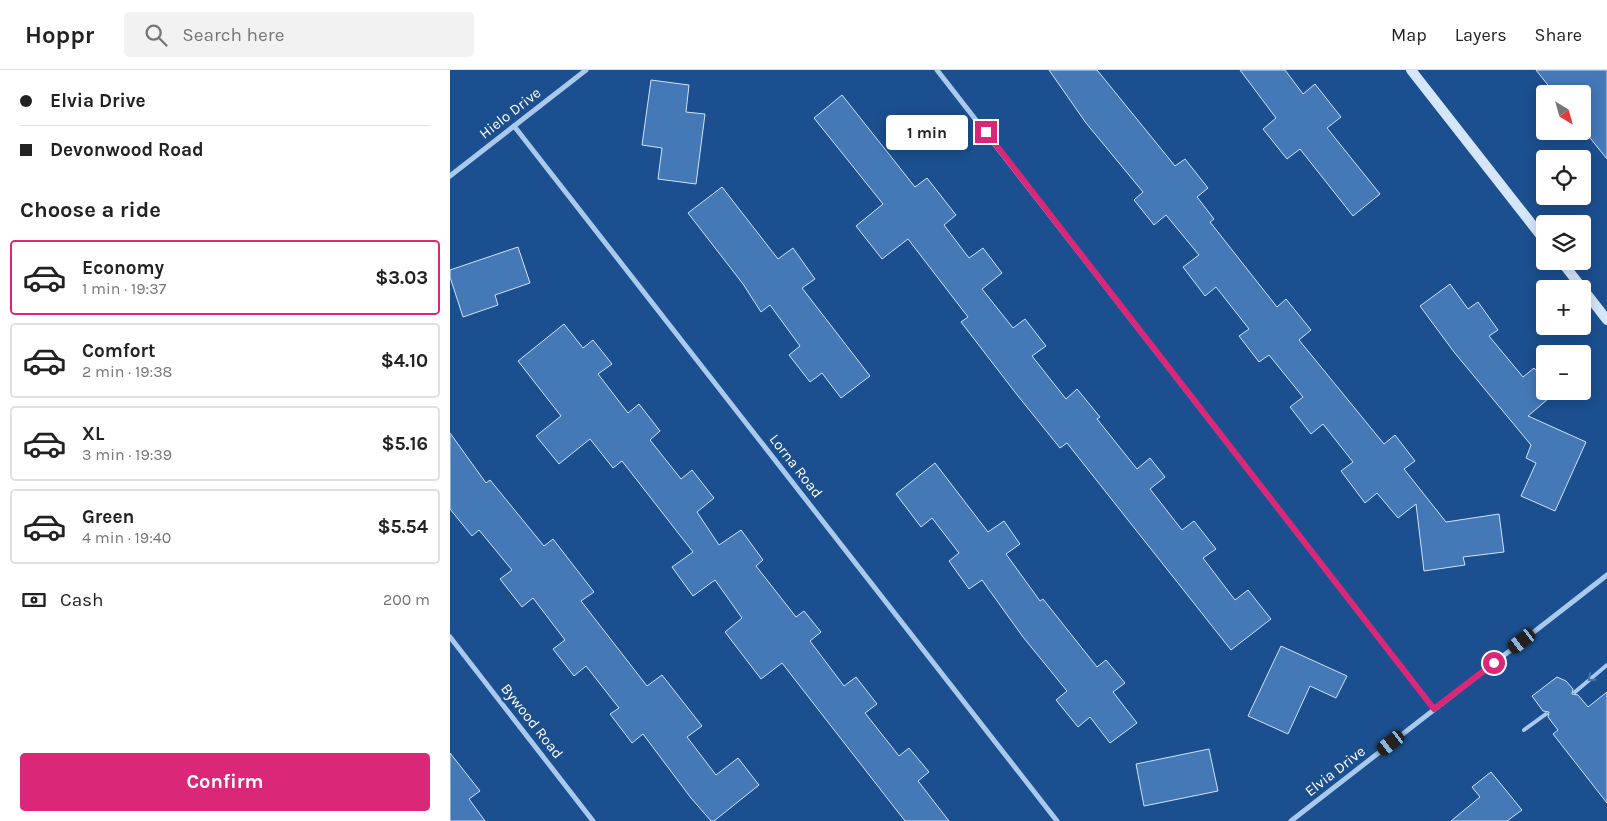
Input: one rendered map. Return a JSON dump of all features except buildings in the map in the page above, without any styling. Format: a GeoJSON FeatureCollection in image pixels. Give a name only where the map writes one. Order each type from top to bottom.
{"type":"FeatureCollection","features":[{"type":"Feature","properties":{"kind":"street","name":"Hielo Drive"},"geometry":{"type":"LineString","coordinates":[[450,176],[586,70]]}},
{"type":"Feature","properties":{"kind":"street"},"geometry":{"type":"LineString","coordinates":[[937,70],[1434,709]]}},
{"type":"Feature","properties":{"kind":"street"},"geometry":{"type":"LineString","coordinates":[[1412,70],[1536,229]]}},
{"type":"Feature","properties":{"kind":"street","name":"Lorna Road"},"geometry":{"type":"LineString","coordinates":[[514,126],[1057,821]]}},
{"type":"Feature","properties":{"kind":"street"},"geometry":{"type":"LineString","coordinates":[[1568,270],[1607,320]]}},
{"type":"Feature","properties":{"kind":"street","name":"Elvia Drive"},"geometry":{"type":"LineString","coordinates":[[1291,821],[1607,575]]}},
{"type":"Feature","properties":{"kind":"street","name":"Bywood Road"},"geometry":{"type":"LineString","coordinates":[[450,637],[593,821]]}},
{"type":"Feature","properties":{"kind":"lane"},"geometry":{"type":"LineString","coordinates":[[1575,692],[1607,665]]}},
{"type":"Feature","properties":{"kind":"lane"},"geometry":{"type":"LineString","coordinates":[[1524,730],[1546,714]]}},
{"type":"Feature","properties":{"kind":"route"},"geometry":{"type":"LineString","coordinates":[[986,132],[1434,709],[1494,663]]}}]}
